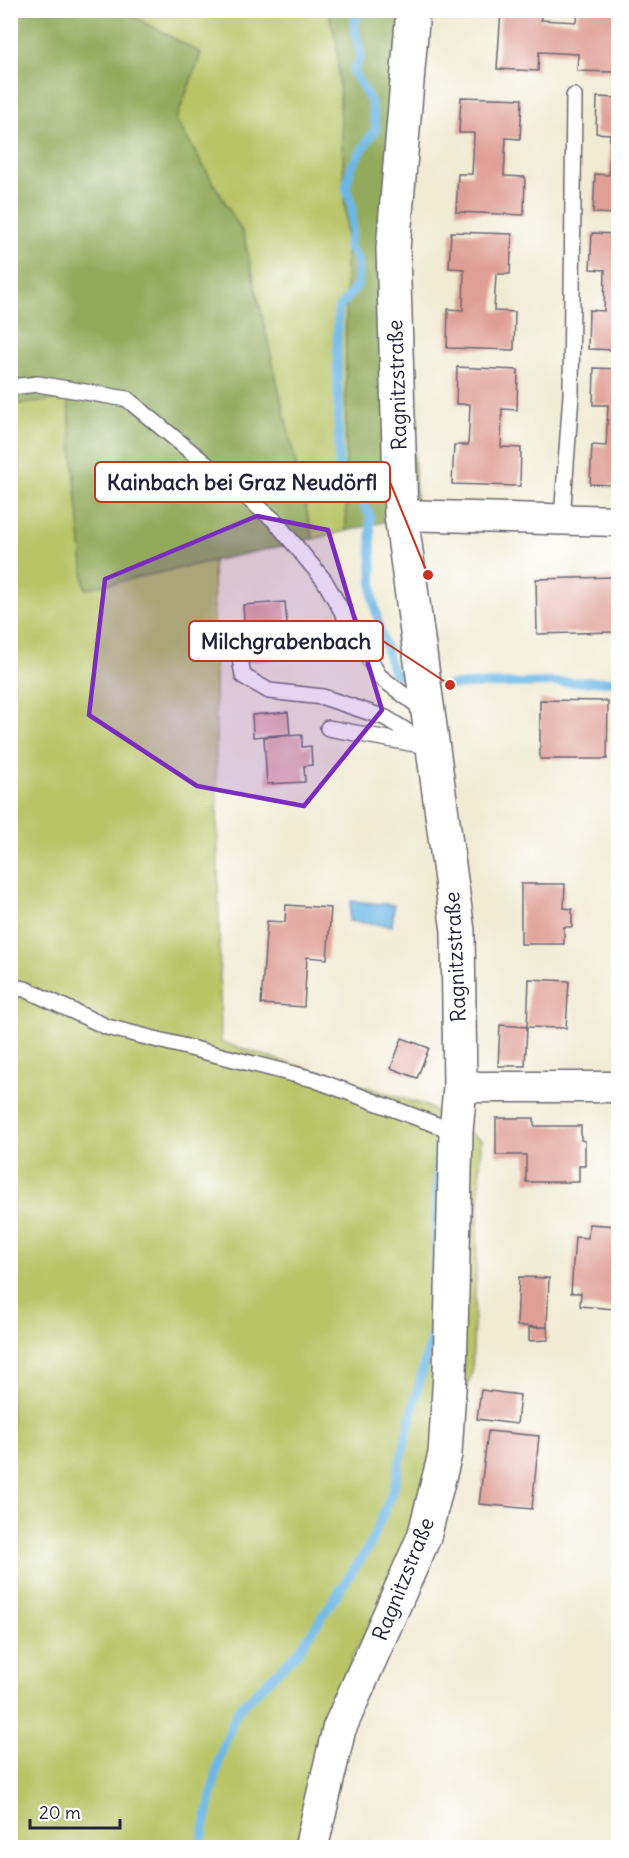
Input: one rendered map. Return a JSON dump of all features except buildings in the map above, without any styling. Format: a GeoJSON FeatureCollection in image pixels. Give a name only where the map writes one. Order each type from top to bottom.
{"type":"FeatureCollection","features":[{"type":"Feature","properties":{"kind":"main road","name":"Ragnitzstraße"},"geometry":{"type":"LineString","coordinates":[[310,1848],[339,1729],[424,1537],[446,1454],[456,1132],[460,1088],[458,931],[401,516],[393,249],[413,10]]}},
{"type":"Feature","properties":{"kind":"street"},"geometry":{"type":"LineString","coordinates":[[401,516],[618,521]]}},
{"type":"Feature","properties":{"kind":"street"},"geometry":{"type":"LineString","coordinates":[[460,1088],[618,1087]]}},
{"type":"Feature","properties":{"kind":"lane"},"geometry":{"type":"LineString","coordinates":[[562,519],[571,395],[574,96]]}},
{"type":"Feature","properties":{"kind":"lane"},"geometry":{"type":"LineString","coordinates":[[10,387],[38,384],[127,399],[274,520],[324,580],[379,676],[428,714]]}},
{"type":"Feature","properties":{"kind":"lane"},"geometry":{"type":"LineString","coordinates":[[240,658],[243,676],[269,691],[323,697],[386,718],[432,747]]}},
{"type":"Feature","properties":{"kind":"lane"},"geometry":{"type":"LineString","coordinates":[[328,728],[432,747]]}},
{"type":"Feature","properties":{"kind":"lane"},"geometry":{"type":"LineString","coordinates":[[10,987],[25,989],[107,1027],[313,1079],[456,1132]]}},
{"type":"Feature","properties":{"kind":"highlighted area"},"geometry":{"type":"Polygon","coordinates":[[[257,516],[328,530],[382,710],[304,806],[197,786],[89,715],[105,579],[257,516]]]}},
{"type":"Feature","properties":{"kind":"green space"},"geometry":{"type":"Polygon","coordinates":[[[10,11],[123,11],[201,53],[176,120],[243,233],[313,539],[85,589],[68,398],[11,405],[10,11]]]}},
{"type":"Feature","properties":{"kind":"green space"},"geometry":{"type":"Polygon","coordinates":[[[123,11],[328,11],[337,43],[346,218],[346,531],[313,539],[243,233],[176,120],[201,53],[123,11]]]}},
{"type":"Feature","properties":{"kind":"green space"},"geometry":{"type":"Polygon","coordinates":[[[328,11],[430,11],[424,50],[405,281],[417,514],[346,531],[346,218],[337,43],[328,11]]]}},
{"type":"Feature","properties":{"kind":"green space"},"geometry":{"type":"Polygon","coordinates":[[[68,398],[85,588],[213,560],[221,1042],[424,1105],[481,1140],[472,1374],[412,1524],[392,1585],[354,1654],[330,1710],[298,1847],[11,1847],[10,405],[68,398]]]}},
{"type":"Feature","properties":{"kind":"water"},"geometry":{"type":"Polygon","coordinates":[[[351,901],[394,905],[392,926],[349,921],[351,901]]]}},
{"type":"Feature","properties":{"kind":"waterway"},"geometry":{"type":"LineString","coordinates":[[359,10],[354,24],[361,56],[353,71],[371,102],[376,128],[351,167],[346,188],[352,205],[352,231],[348,247],[358,260],[358,285],[338,309],[339,466],[370,515],[373,598],[393,673],[402,675]]}},
{"type":"Feature","properties":{"kind":"waterway"},"geometry":{"type":"LineString","coordinates":[[450,685],[618,681]]}},
{"type":"Feature","properties":{"kind":"waterway"},"geometry":{"type":"LineString","coordinates":[[200,1848],[220,1756],[237,1711],[299,1651],[370,1545],[393,1490],[435,1324],[438,1146]]}},
{"type":"Feature","properties":{"kind":"place","name":"Kainbach bei Graz Neudörfl"},"geometry":{"type":"Point","coordinates":[428,575]}},
{"type":"Feature","properties":{"kind":"place","name":"Milchgrabenbach"},"geometry":{"type":"Point","coordinates":[450,685]}}]}
